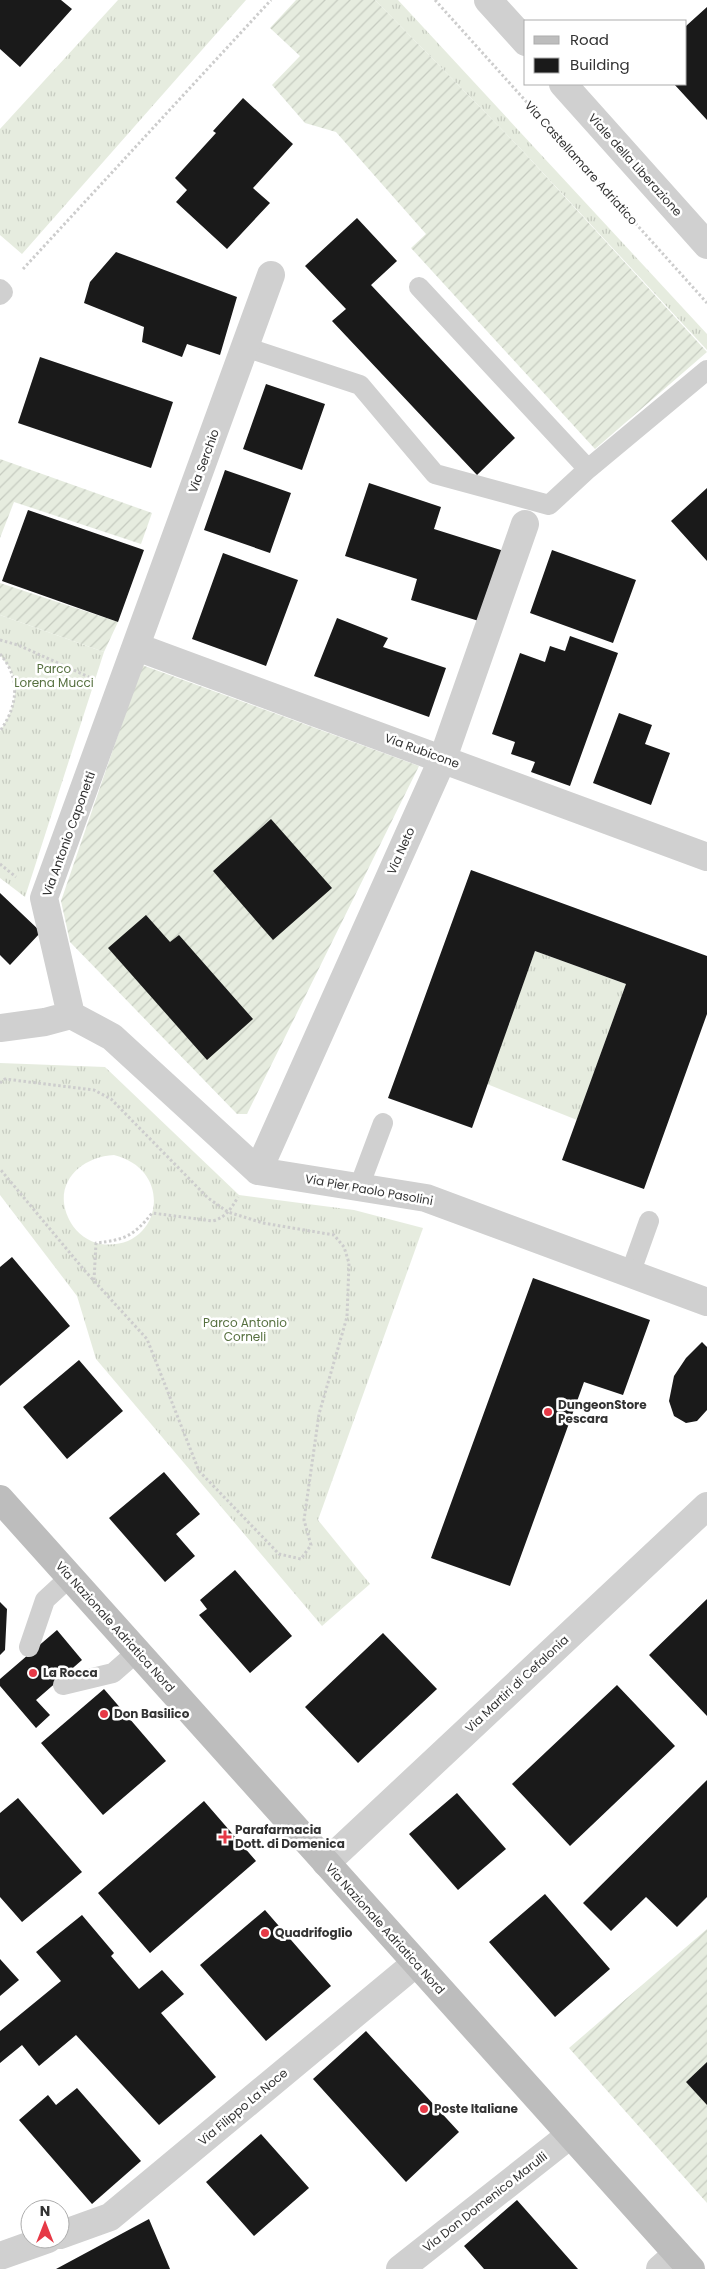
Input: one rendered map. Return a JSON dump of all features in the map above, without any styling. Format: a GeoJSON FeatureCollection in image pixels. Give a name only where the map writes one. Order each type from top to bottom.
{"type":"FeatureCollection","features":[{"type":"Feature","properties":{"kind":"main road","name":"Via Nazionale Adriatica Nord"},"geometry":{"type":"LineString","coordinates":[[0,1499],[570,2135],[676,2264]]}},
{"type":"Feature","properties":{"kind":"street"},"geometry":{"type":"LineString","coordinates":[[488,0],[524,40]]}},
{"type":"Feature","properties":{"kind":"street","name":"Viale della Liberazione"},"geometry":{"type":"LineString","coordinates":[[564,85],[707,245]]}},
{"type":"Feature","properties":{"kind":"street","name":"Via Serchio"},"geometry":{"type":"LineString","coordinates":[[138,647],[271,275]]}},
{"type":"Feature","properties":{"kind":"street","name":"Via Neto"},"geometry":{"type":"LineString","coordinates":[[258,1171],[443,758],[525,524]]}},
{"type":"Feature","properties":{"kind":"street","name":"Via Antonio Caponetti"},"geometry":{"type":"LineString","coordinates":[[71,1015],[44,898],[138,647]]}},
{"type":"Feature","properties":{"kind":"street","name":"Via Rubicone"},"geometry":{"type":"LineString","coordinates":[[138,647],[707,857]]}},
{"type":"Feature","properties":{"kind":"street"},"geometry":{"type":"LineString","coordinates":[[0,1028],[45,1022],[71,1015],[112,1037],[258,1171]]}},
{"type":"Feature","properties":{"kind":"street","name":"Via Pier Paolo Pasolini"},"geometry":{"type":"LineString","coordinates":[[258,1171],[426,1198],[707,1302]]}},
{"type":"Feature","properties":{"kind":"street","name":"Via Martiri di Cefalonia"},"geometry":{"type":"LineString","coordinates":[[326,1863],[707,1506]]}},
{"type":"Feature","properties":{"kind":"street","name":"Via Filippo La Noce"},"geometry":{"type":"LineString","coordinates":[[70,2232],[110,2218],[416,1963]]}},
{"type":"Feature","properties":{"kind":"street","name":"Via Don Domenico Marulli"},"geometry":{"type":"LineString","coordinates":[[400,2269],[570,2135]]}},
{"type":"Feature","properties":{"kind":"street"},"geometry":{"type":"LineString","coordinates":[[0,2256],[20,2249]]}},
{"type":"Feature","properties":{"kind":"lane"},"geometry":{"type":"LineString","coordinates":[[419,287],[588,470]]}},
{"type":"Feature","properties":{"kind":"lane"},"geometry":{"type":"LineString","coordinates":[[245,347],[360,385],[435,474],[549,505],[707,370]]}},
{"type":"Feature","properties":{"kind":"lane"},"geometry":{"type":"LineString","coordinates":[[359,1188],[383,1123]]}},
{"type":"Feature","properties":{"kind":"lane"},"geometry":{"type":"LineString","coordinates":[[630,1274],[649,1221]]}},
{"type":"Feature","properties":{"kind":"lane"},"geometry":{"type":"LineString","coordinates":[[29,1647],[45,1600],[70,1577]]}},
{"type":"Feature","properties":{"kind":"lane"},"geometry":{"type":"LineString","coordinates":[[63,1685],[113,1673],[138,1652]]}},
{"type":"Feature","properties":{"kind":"path"},"geometry":{"type":"LineString","coordinates":[[1,292],[271,0]]}},
{"type":"Feature","properties":{"kind":"path","name":"Via Castellamare Adriatico"},"geometry":{"type":"LineString","coordinates":[[434,0],[707,303]]}},
{"type":"Feature","properties":{"kind":"path"},"geometry":{"type":"LineString","coordinates":[[0,640],[18,645],[121,691]]}},
{"type":"Feature","properties":{"kind":"path"},"geometry":{"type":"LineString","coordinates":[[0,654],[11,669],[15,685],[12,709],[0,731]]}},
{"type":"Feature","properties":{"kind":"path"},"geometry":{"type":"LineString","coordinates":[[0,1083],[5,1079],[94,1090],[111,1099],[208,1198],[228,1212],[264,1223],[334,1235],[344,1247],[349,1263],[347,1317],[319,1414],[304,1520],[312,1546],[301,1559],[279,1554],[199,1471],[147,1339],[0,1170]]}},
{"type":"Feature","properties":{"kind":"path"},"geometry":{"type":"LineString","coordinates":[[94,1280],[96,1243],[116,1241],[130,1235],[140,1228],[152,1213],[213,1222],[228,1212],[258,1171]]}},
{"type":"Feature","properties":{"kind":"green space"},"geometry":{"type":"Polygon","coordinates":[[[118,0],[246,0],[22,254],[0,235],[0,129],[118,0]]]}},
{"type":"Feature","properties":{"kind":"green space"},"geometry":{"type":"Polygon","coordinates":[[[296,0],[375,0],[520,148],[707,352],[595,449],[411,248],[426,234],[336,132],[305,123],[272,85],[300,56],[270,28],[296,0]]]}},
{"type":"Feature","properties":{"kind":"green space"},"geometry":{"type":"Polygon","coordinates":[[[375,0],[398,0],[707,334],[707,350],[520,148],[375,0]]]}},
{"type":"Feature","properties":{"kind":"green space"},"geometry":{"type":"Polygon","coordinates":[[[0,459],[152,513],[141,544],[14,502],[0,538],[0,459]]]}},
{"type":"Feature","properties":{"kind":"green space"},"geometry":{"type":"Polygon","coordinates":[[[0,583],[118,622],[104,652],[0,615],[0,583]]]}},
{"type":"Feature","properties":{"kind":"green space","name":"Parco Lorena Mucci"},"geometry":{"type":"Polygon","coordinates":[[[0,615],[104,652],[25,897],[0,878],[0,731],[12,709],[15,686],[11,670],[0,654],[0,615]]]}},
{"type":"Feature","properties":{"kind":"green space"},"geometry":{"type":"Polygon","coordinates":[[[142,665],[419,766],[247,1114],[237,1114],[70,942],[61,901],[142,665]]]}},
{"type":"Feature","properties":{"kind":"green space"},"geometry":{"type":"Polygon","coordinates":[[[535,951],[626,984],[577,1120],[487,1084],[535,951]]]}},
{"type":"Feature","properties":{"kind":"green space","name":"Parco Antonio Corneli"},"geometry":{"type":"Polygon","coordinates":[[[0,1063],[105,1067],[239,1195],[354,1210],[423,1228],[318,1520],[370,1584],[322,1626],[96,1359],[77,1296],[0,1195],[0,1063]],[[114,1155],[101,1157],[89,1161],[71,1176],[66,1186],[64,1197],[65,1210],[73,1227],[80,1234],[101,1244],[121,1243],[137,1236],[148,1224],[153,1208],[153,1192],[147,1177],[134,1164],[114,1155]]]}},
{"type":"Feature","properties":{"kind":"green space"},"geometry":{"type":"Polygon","coordinates":[[[707,1929],[707,2203],[569,2048],[707,1929]]]}},
{"type":"Feature","properties":{"kind":"building"},"geometry":{"type":"Polygon","coordinates":[[[0,0],[61,0],[72,9],[20,67],[0,49],[0,0]]]}},
{"type":"Feature","properties":{"kind":"building"},"geometry":{"type":"Polygon","coordinates":[[[707,7],[707,120],[675,85],[687,85],[687,25],[707,7]]]}},
{"type":"Feature","properties":{"kind":"building"},"geometry":{"type":"Polygon","coordinates":[[[243,98],[293,144],[253,188],[270,203],[227,249],[176,202],[187,190],[175,178],[216,133],[213,131],[243,98]]]}},
{"type":"Feature","properties":{"kind":"building"},"geometry":{"type":"Polygon","coordinates":[[[357,218],[397,261],[371,285],[515,438],[477,475],[332,321],[346,309],[305,266],[357,218]]]}},
{"type":"Feature","properties":{"kind":"building"},"geometry":{"type":"Polygon","coordinates":[[[116,252],[237,297],[220,355],[187,344],[182,357],[142,342],[144,327],[84,303],[90,282],[116,252]]]}},
{"type":"Feature","properties":{"kind":"building"},"geometry":{"type":"Polygon","coordinates":[[[40,357],[173,402],[151,468],[18,423],[40,357]]]}},
{"type":"Feature","properties":{"kind":"building"},"geometry":{"type":"Polygon","coordinates":[[[266,384],[325,404],[302,470],[243,449],[266,384]]]}},
{"type":"Feature","properties":{"kind":"building"},"geometry":{"type":"Polygon","coordinates":[[[225,470],[291,493],[270,553],[204,530],[225,470]]]}},
{"type":"Feature","properties":{"kind":"building"},"geometry":{"type":"Polygon","coordinates":[[[369,483],[441,507],[434,529],[504,551],[482,622],[411,600],[417,579],[345,556],[369,483]]]}},
{"type":"Feature","properties":{"kind":"building"},"geometry":{"type":"Polygon","coordinates":[[[707,488],[707,561],[671,521],[707,488]]]}},
{"type":"Feature","properties":{"kind":"building"},"geometry":{"type":"Polygon","coordinates":[[[28,510],[144,550],[118,622],[2,581],[28,510]]]}},
{"type":"Feature","properties":{"kind":"building"},"geometry":{"type":"Polygon","coordinates":[[[552,550],[636,580],[613,643],[530,613],[552,550]]]}},
{"type":"Feature","properties":{"kind":"building"},"geometry":{"type":"Polygon","coordinates":[[[223,553],[298,580],[266,666],[192,639],[223,553]]]}},
{"type":"Feature","properties":{"kind":"building"},"geometry":{"type":"Polygon","coordinates":[[[337,618],[388,638],[383,647],[446,668],[429,717],[314,676],[337,618]]]}},
{"type":"Feature","properties":{"kind":"building"},"geometry":{"type":"Polygon","coordinates":[[[570,636],[618,653],[570,786],[531,772],[535,762],[511,754],[515,742],[492,734],[520,653],[545,662],[550,646],[565,651],[570,636]]]}},
{"type":"Feature","properties":{"kind":"building"},"geometry":{"type":"Polygon","coordinates":[[[619,713],[652,725],[645,744],[670,753],[651,805],[593,783],[619,713]]]}},
{"type":"Feature","properties":{"kind":"building"},"geometry":{"type":"Polygon","coordinates":[[[271,819],[332,888],[273,940],[213,871],[271,819]]]}},
{"type":"Feature","properties":{"kind":"building"},"geometry":{"type":"Polygon","coordinates":[[[471,870],[707,956],[707,1014],[644,1189],[562,1160],[626,984],[535,951],[472,1128],[388,1098],[471,870]]]}},
{"type":"Feature","properties":{"kind":"building"},"geometry":{"type":"Polygon","coordinates":[[[0,893],[41,932],[10,965],[0,955],[0,893]]]}},
{"type":"Feature","properties":{"kind":"building"},"geometry":{"type":"Polygon","coordinates":[[[146,915],[170,942],[179,935],[253,1019],[207,1060],[108,948],[146,915]]]}},
{"type":"Feature","properties":{"kind":"building"},"geometry":{"type":"Polygon","coordinates":[[[12,1257],[70,1326],[0,1386],[0,1267],[12,1257]]]}},
{"type":"Feature","properties":{"kind":"building"},"geometry":{"type":"Polygon","coordinates":[[[533,1278],[650,1320],[623,1395],[584,1382],[510,1586],[431,1558],[533,1278]]]}},
{"type":"Feature","properties":{"kind":"building"},"geometry":{"type":"Polygon","coordinates":[[[702,1342],[707,1347],[707,1410],[697,1421],[686,1423],[674,1416],[669,1401],[674,1376],[686,1358],[702,1342]]]}},
{"type":"Feature","properties":{"kind":"building"},"geometry":{"type":"Polygon","coordinates":[[[79,1360],[123,1411],[67,1459],[23,1407],[79,1360]]]}},
{"type":"Feature","properties":{"kind":"building"},"geometry":{"type":"Polygon","coordinates":[[[164,1472],[200,1514],[176,1534],[195,1556],[165,1582],[109,1518],[164,1472]]]}},
{"type":"Feature","properties":{"kind":"building"},"geometry":{"type":"Polygon","coordinates":[[[235,1570],[292,1636],[250,1673],[199,1615],[207,1609],[200,1600],[235,1570]]]}},
{"type":"Feature","properties":{"kind":"building"},"geometry":{"type":"Polygon","coordinates":[[[707,1599],[707,1716],[649,1655],[707,1599]]]}},
{"type":"Feature","properties":{"kind":"building"},"geometry":{"type":"Polygon","coordinates":[[[0,1602],[7,1609],[5,1650],[0,1655],[0,1602]]]}},
{"type":"Feature","properties":{"kind":"building"},"geometry":{"type":"Polygon","coordinates":[[[57,1630],[82,1660],[36,1700],[50,1715],[36,1728],[0,1686],[0,1679],[57,1630]]]}},
{"type":"Feature","properties":{"kind":"building"},"geometry":{"type":"Polygon","coordinates":[[[383,1633],[437,1689],[358,1763],[305,1707],[383,1633]]]}},
{"type":"Feature","properties":{"kind":"building"},"geometry":{"type":"Polygon","coordinates":[[[617,1685],[675,1746],[570,1846],[512,1784],[617,1685]]]}},
{"type":"Feature","properties":{"kind":"building"},"geometry":{"type":"Polygon","coordinates":[[[104,1689],[166,1761],[103,1815],[41,1743],[104,1689]]]}},
{"type":"Feature","properties":{"kind":"building"},"geometry":{"type":"Polygon","coordinates":[[[707,1780],[707,1897],[677,1927],[646,1897],[611,1931],[583,1903],[707,1780]]]}},
{"type":"Feature","properties":{"kind":"building"},"geometry":{"type":"Polygon","coordinates":[[[457,1793],[506,1849],[458,1890],[409,1834],[457,1793]]]}},
{"type":"Feature","properties":{"kind":"building"},"geometry":{"type":"Polygon","coordinates":[[[18,1798],[82,1872],[22,1922],[0,1897],[0,1813],[18,1798]]]}},
{"type":"Feature","properties":{"kind":"building"},"geometry":{"type":"Polygon","coordinates":[[[204,1801],[256,1861],[150,1953],[98,1893],[204,1801]]]}},
{"type":"Feature","properties":{"kind":"building"},"geometry":{"type":"Polygon","coordinates":[[[545,1894],[610,1969],[555,2017],[489,1942],[545,1894]]]}},
{"type":"Feature","properties":{"kind":"building"},"geometry":{"type":"Polygon","coordinates":[[[265,1910],[331,1986],[266,2041],[200,1965],[265,1910]]]}},
{"type":"Feature","properties":{"kind":"building"},"geometry":{"type":"Polygon","coordinates":[[[82,1915],[114,1953],[111,1956],[139,1989],[162,1970],[184,1994],[161,2013],[216,2077],[159,2125],[76,2035],[39,2066],[22,2045],[0,2063],[0,2031],[61,1981],[36,1952],[82,1915]]]}},
{"type":"Feature","properties":{"kind":"building"},"geometry":{"type":"Polygon","coordinates":[[[0,1959],[19,1980],[0,1996],[0,1959]]]}},
{"type":"Feature","properties":{"kind":"building"},"geometry":{"type":"Polygon","coordinates":[[[366,2031],[459,2132],[406,2182],[313,2079],[366,2031]]]}},
{"type":"Feature","properties":{"kind":"building"},"geometry":{"type":"Polygon","coordinates":[[[707,2062],[707,2105],[686,2082],[707,2062]]]}},
{"type":"Feature","properties":{"kind":"building"},"geometry":{"type":"Polygon","coordinates":[[[77,2088],[141,2161],[92,2204],[19,2120],[48,2095],[56,2105],[77,2088]]]}},
{"type":"Feature","properties":{"kind":"building"},"geometry":{"type":"Polygon","coordinates":[[[261,2134],[309,2188],[254,2236],[206,2182],[261,2134]]]}},
{"type":"Feature","properties":{"kind":"building"},"geometry":{"type":"Polygon","coordinates":[[[517,2200],[578,2269],[484,2269],[464,2246],[517,2200]]]}},
{"type":"Feature","properties":{"kind":"building"},"geometry":{"type":"Polygon","coordinates":[[[149,2219],[170,2269],[56,2269],[149,2219]]]}},
{"type":"Feature","properties":{"kind":"place","name":"DungeonStore Pescara"},"geometry":{"type":"Point","coordinates":[548,1412]}},
{"type":"Feature","properties":{"kind":"place","name":"La Rocca"},"geometry":{"type":"Point","coordinates":[33,1673]}},
{"type":"Feature","properties":{"kind":"place","name":"Don Basilico"},"geometry":{"type":"Point","coordinates":[104,1714]}},
{"type":"Feature","properties":{"kind":"place","name":"Parafarmacia Dott. di Domenica"},"geometry":{"type":"Point","coordinates":[225,1837]}},
{"type":"Feature","properties":{"kind":"place","name":"Quadrifoglio"},"geometry":{"type":"Point","coordinates":[265,1933]}},
{"type":"Feature","properties":{"kind":"place","name":"Poste Italiane"},"geometry":{"type":"Point","coordinates":[424,2109]}}]}
